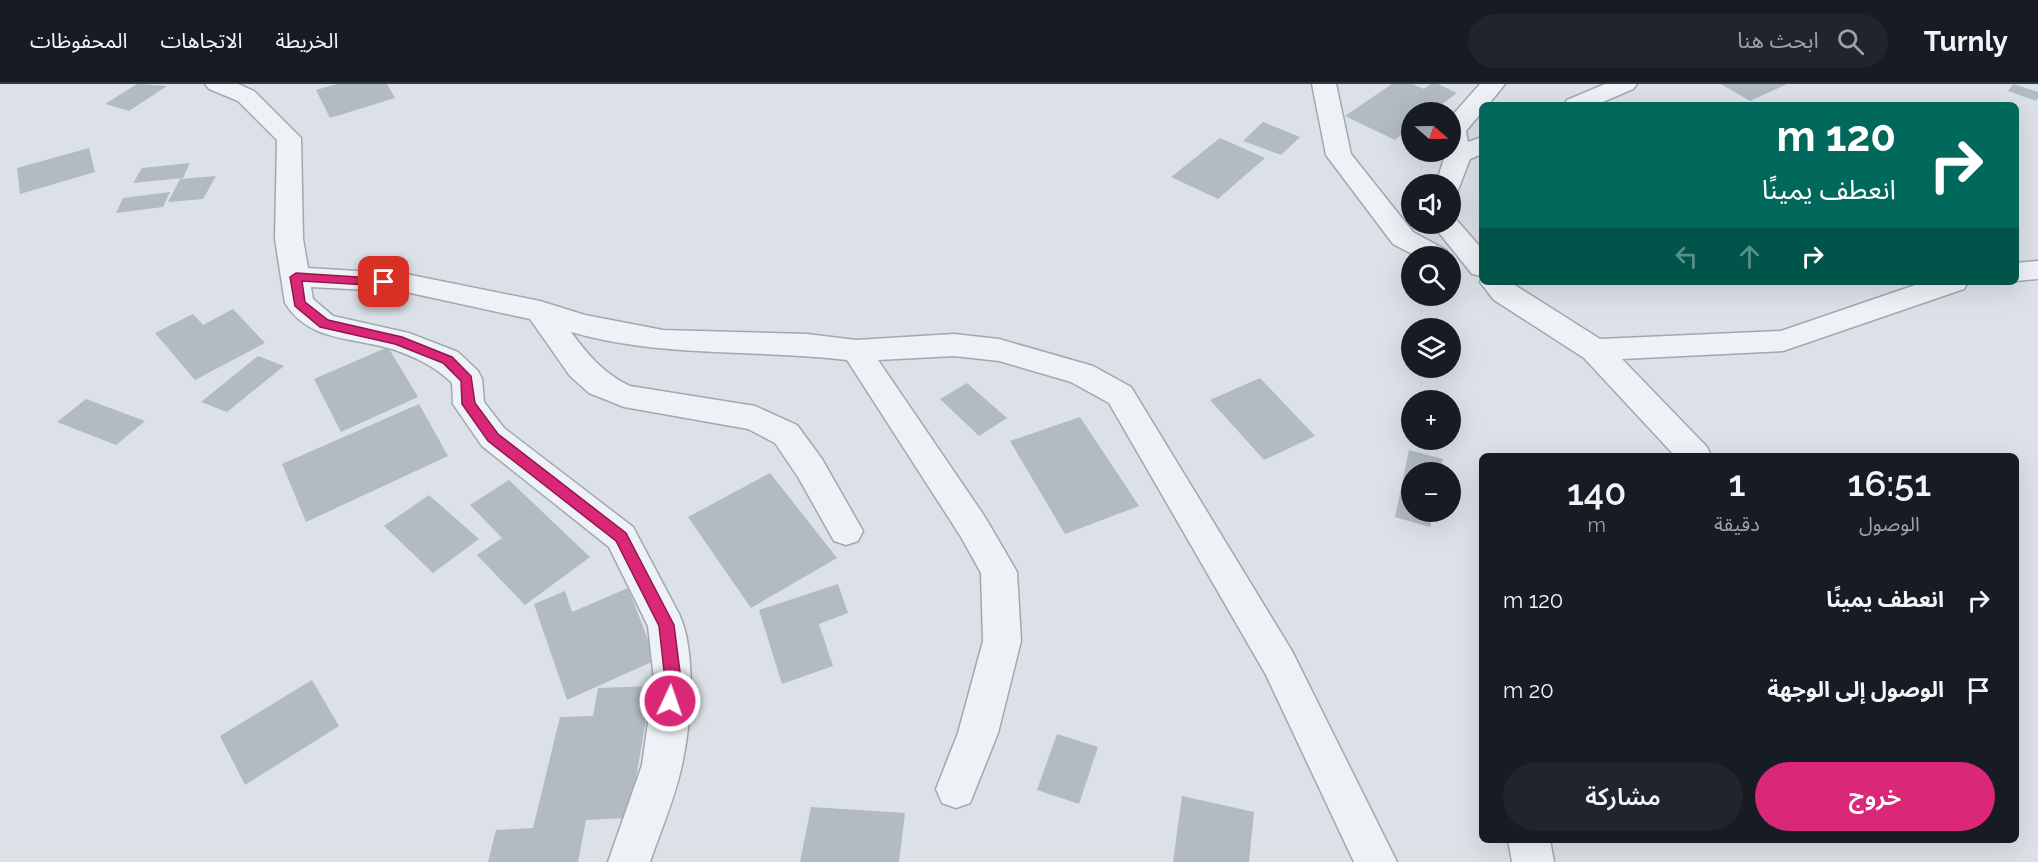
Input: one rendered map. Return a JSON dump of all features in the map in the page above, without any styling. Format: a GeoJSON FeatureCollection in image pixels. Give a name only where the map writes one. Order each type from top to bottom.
{"type":"FeatureCollection","features":[{"type":"Feature","properties":{"kind":"street"},"geometry":{"type":"LineString","coordinates":[[217,84],[246,96],[289,138],[289,240],[299,303],[324,324],[398,340],[447,360],[467,379],[469,404],[493,437],[621,537],[666,625],[673,680],[662,765],[629,862]]}},
{"type":"Feature","properties":{"kind":"street"},"geometry":{"type":"LineString","coordinates":[[1324,84],[1339,155],[1403,238],[1418,246]]}},
{"type":"Feature","properties":{"kind":"street"},"geometry":{"type":"LineString","coordinates":[[1455,174],[1471,150],[1453,129],[1493,84]]}},
{"type":"Feature","properties":{"kind":"street"},"geometry":{"type":"LineString","coordinates":[[1583,102],[1625,84]]}},
{"type":"Feature","properties":{"kind":"street"},"geometry":{"type":"LineString","coordinates":[[1454,234],[1479,264]]}},
{"type":"Feature","properties":{"kind":"street"},"geometry":{"type":"LineString","coordinates":[[1461,269],[1479,278]]}},
{"type":"Feature","properties":{"kind":"street"},"geometry":{"type":"LineString","coordinates":[[2019,272],[2038,270]]}},
{"type":"Feature","properties":{"kind":"street"},"geometry":{"type":"LineString","coordinates":[[296,277],[406,283],[540,311],[582,325],[663,340],[807,345],[855,351],[954,345],[999,350],[1082,374],[1120,395],[1279,663],[1376,862]]}},
{"type":"Feature","properties":{"kind":"street"},"geometry":{"type":"LineString","coordinates":[[1493,285],[1595,350],[1692,453]]}},
{"type":"Feature","properties":{"kind":"street"},"geometry":{"type":"LineString","coordinates":[[1595,350],[1783,341],[1945,285]]}},
{"type":"Feature","properties":{"kind":"street"},"geometry":{"type":"LineString","coordinates":[[540,311],[581,368],[600,385],[624,396],[755,418],[786,435],[810,468],[846,531]]}},
{"type":"Feature","properties":{"kind":"street"},"geometry":{"type":"LineString","coordinates":[[855,351],[973,527],[999,572],[1002,641],[978,733],[956,789]]}},
{"type":"Feature","properties":{"kind":"street"},"geometry":{"type":"LineString","coordinates":[[1530,843],[1533,862]]}},
{"type":"Feature","properties":{"kind":"building"},"geometry":{"type":"Polygon","coordinates":[[[137,84],[167,86],[129,111],[105,104],[137,84]]]}},
{"type":"Feature","properties":{"kind":"building"},"geometry":{"type":"Polygon","coordinates":[[[337,84],[387,84],[395,98],[330,118],[316,90],[337,84]]]}},
{"type":"Feature","properties":{"kind":"building"},"geometry":{"type":"Polygon","coordinates":[[[1392,84],[1412,84],[1424,89],[1431,84],[1438,84],[1457,93],[1445,102],[1401,102],[1401,135],[1395,140],[1345,116],[1392,84]]]}},
{"type":"Feature","properties":{"kind":"building"},"geometry":{"type":"Polygon","coordinates":[[[1721,84],[1787,84],[1750,101],[1721,84]]]}},
{"type":"Feature","properties":{"kind":"building"},"geometry":{"type":"Polygon","coordinates":[[[2013,84],[2038,92],[2038,98],[2036,101],[2008,91],[2013,84]]]}},
{"type":"Feature","properties":{"kind":"building"},"geometry":{"type":"Polygon","coordinates":[[[1263,122],[1300,137],[1281,155],[1243,141],[1263,122]]]}},
{"type":"Feature","properties":{"kind":"building"},"geometry":{"type":"Polygon","coordinates":[[[1220,138],[1265,158],[1218,199],[1171,177],[1220,138]]]}},
{"type":"Feature","properties":{"kind":"building"},"geometry":{"type":"Polygon","coordinates":[[[89,148],[95,172],[20,194],[17,168],[89,148]]]}},
{"type":"Feature","properties":{"kind":"building"},"geometry":{"type":"Polygon","coordinates":[[[190,163],[183,178],[133,183],[142,168],[190,163]]]}},
{"type":"Feature","properties":{"kind":"building"},"geometry":{"type":"Polygon","coordinates":[[[216,176],[203,199],[168,202],[180,179],[216,176]]]}},
{"type":"Feature","properties":{"kind":"building"},"geometry":{"type":"Polygon","coordinates":[[[170,192],[163,207],[116,213],[123,198],[170,192]]]}},
{"type":"Feature","properties":{"kind":"building"},"geometry":{"type":"Polygon","coordinates":[[[233,309],[265,343],[195,380],[155,333],[193,314],[203,325],[233,309]]]}},
{"type":"Feature","properties":{"kind":"building"},"geometry":{"type":"Polygon","coordinates":[[[388,347],[418,397],[341,432],[314,379],[388,347]]]}},
{"type":"Feature","properties":{"kind":"building"},"geometry":{"type":"Polygon","coordinates":[[[258,356],[284,366],[227,412],[201,402],[258,356]]]}},
{"type":"Feature","properties":{"kind":"building"},"geometry":{"type":"Polygon","coordinates":[[[1260,378],[1315,436],[1264,460],[1210,400],[1260,378]]]}},
{"type":"Feature","properties":{"kind":"building"},"geometry":{"type":"Polygon","coordinates":[[[967,383],[1007,418],[979,436],[940,399],[967,383]]]}},
{"type":"Feature","properties":{"kind":"building"},"geometry":{"type":"Polygon","coordinates":[[[86,399],[145,421],[116,445],[57,422],[86,399]]]}},
{"type":"Feature","properties":{"kind":"building"},"geometry":{"type":"Polygon","coordinates":[[[419,404],[448,456],[306,522],[282,464],[419,404]]]}},
{"type":"Feature","properties":{"kind":"building"},"geometry":{"type":"Polygon","coordinates":[[[1080,417],[1139,506],[1065,534],[1010,441],[1080,417]]]}},
{"type":"Feature","properties":{"kind":"building"},"geometry":{"type":"Polygon","coordinates":[[[1409,450],[1443,459],[1442,462],[1406,462],[1409,450]]]}},
{"type":"Feature","properties":{"kind":"building"},"geometry":{"type":"Polygon","coordinates":[[[770,473],[837,558],[751,608],[688,517],[770,473]]]}},
{"type":"Feature","properties":{"kind":"building"},"geometry":{"type":"Polygon","coordinates":[[[509,480],[590,557],[525,605],[477,555],[502,538],[470,505],[509,480]]]}},
{"type":"Feature","properties":{"kind":"building"},"geometry":{"type":"Polygon","coordinates":[[[1401,488],[1401,519],[1395,517],[1401,488]]]}},
{"type":"Feature","properties":{"kind":"building"},"geometry":{"type":"Polygon","coordinates":[[[429,495],[479,539],[433,573],[384,526],[429,495]]]}},
{"type":"Feature","properties":{"kind":"building"},"geometry":{"type":"Polygon","coordinates":[[[1412,522],[1431,522],[1430,527],[1412,522]]]}},
{"type":"Feature","properties":{"kind":"building"},"geometry":{"type":"Polygon","coordinates":[[[838,584],[848,613],[819,624],[833,666],[782,684],[759,610],[838,584]]]}},
{"type":"Feature","properties":{"kind":"building"},"geometry":{"type":"Polygon","coordinates":[[[628,588],[656,660],[567,700],[534,604],[565,591],[572,612],[628,588]]]}},
{"type":"Feature","properties":{"kind":"building"},"geometry":{"type":"Polygon","coordinates":[[[312,680],[339,726],[245,785],[220,736],[312,680]]]}},
{"type":"Feature","properties":{"kind":"building"},"geometry":{"type":"Polygon","coordinates":[[[652,686],[629,818],[586,820],[578,862],[488,862],[496,830],[533,828],[560,717],[593,716],[598,688],[652,686]]]}},
{"type":"Feature","properties":{"kind":"building"},"geometry":{"type":"Polygon","coordinates":[[[1057,734],[1098,747],[1079,804],[1037,790],[1057,734]]]}},
{"type":"Feature","properties":{"kind":"building"},"geometry":{"type":"Polygon","coordinates":[[[1182,796],[1254,812],[1249,862],[1173,862],[1182,796]]]}},
{"type":"Feature","properties":{"kind":"building"},"geometry":{"type":"Polygon","coordinates":[[[811,807],[905,813],[899,862],[800,862],[811,807]]]}},
{"type":"Feature","properties":{"kind":"route"},"geometry":{"type":"LineString","coordinates":[[384,282],[296,277],[299,303],[324,324],[398,340],[447,360],[467,379],[469,404],[493,437],[621,537],[666,625],[673,680],[670,701]]}}]}
